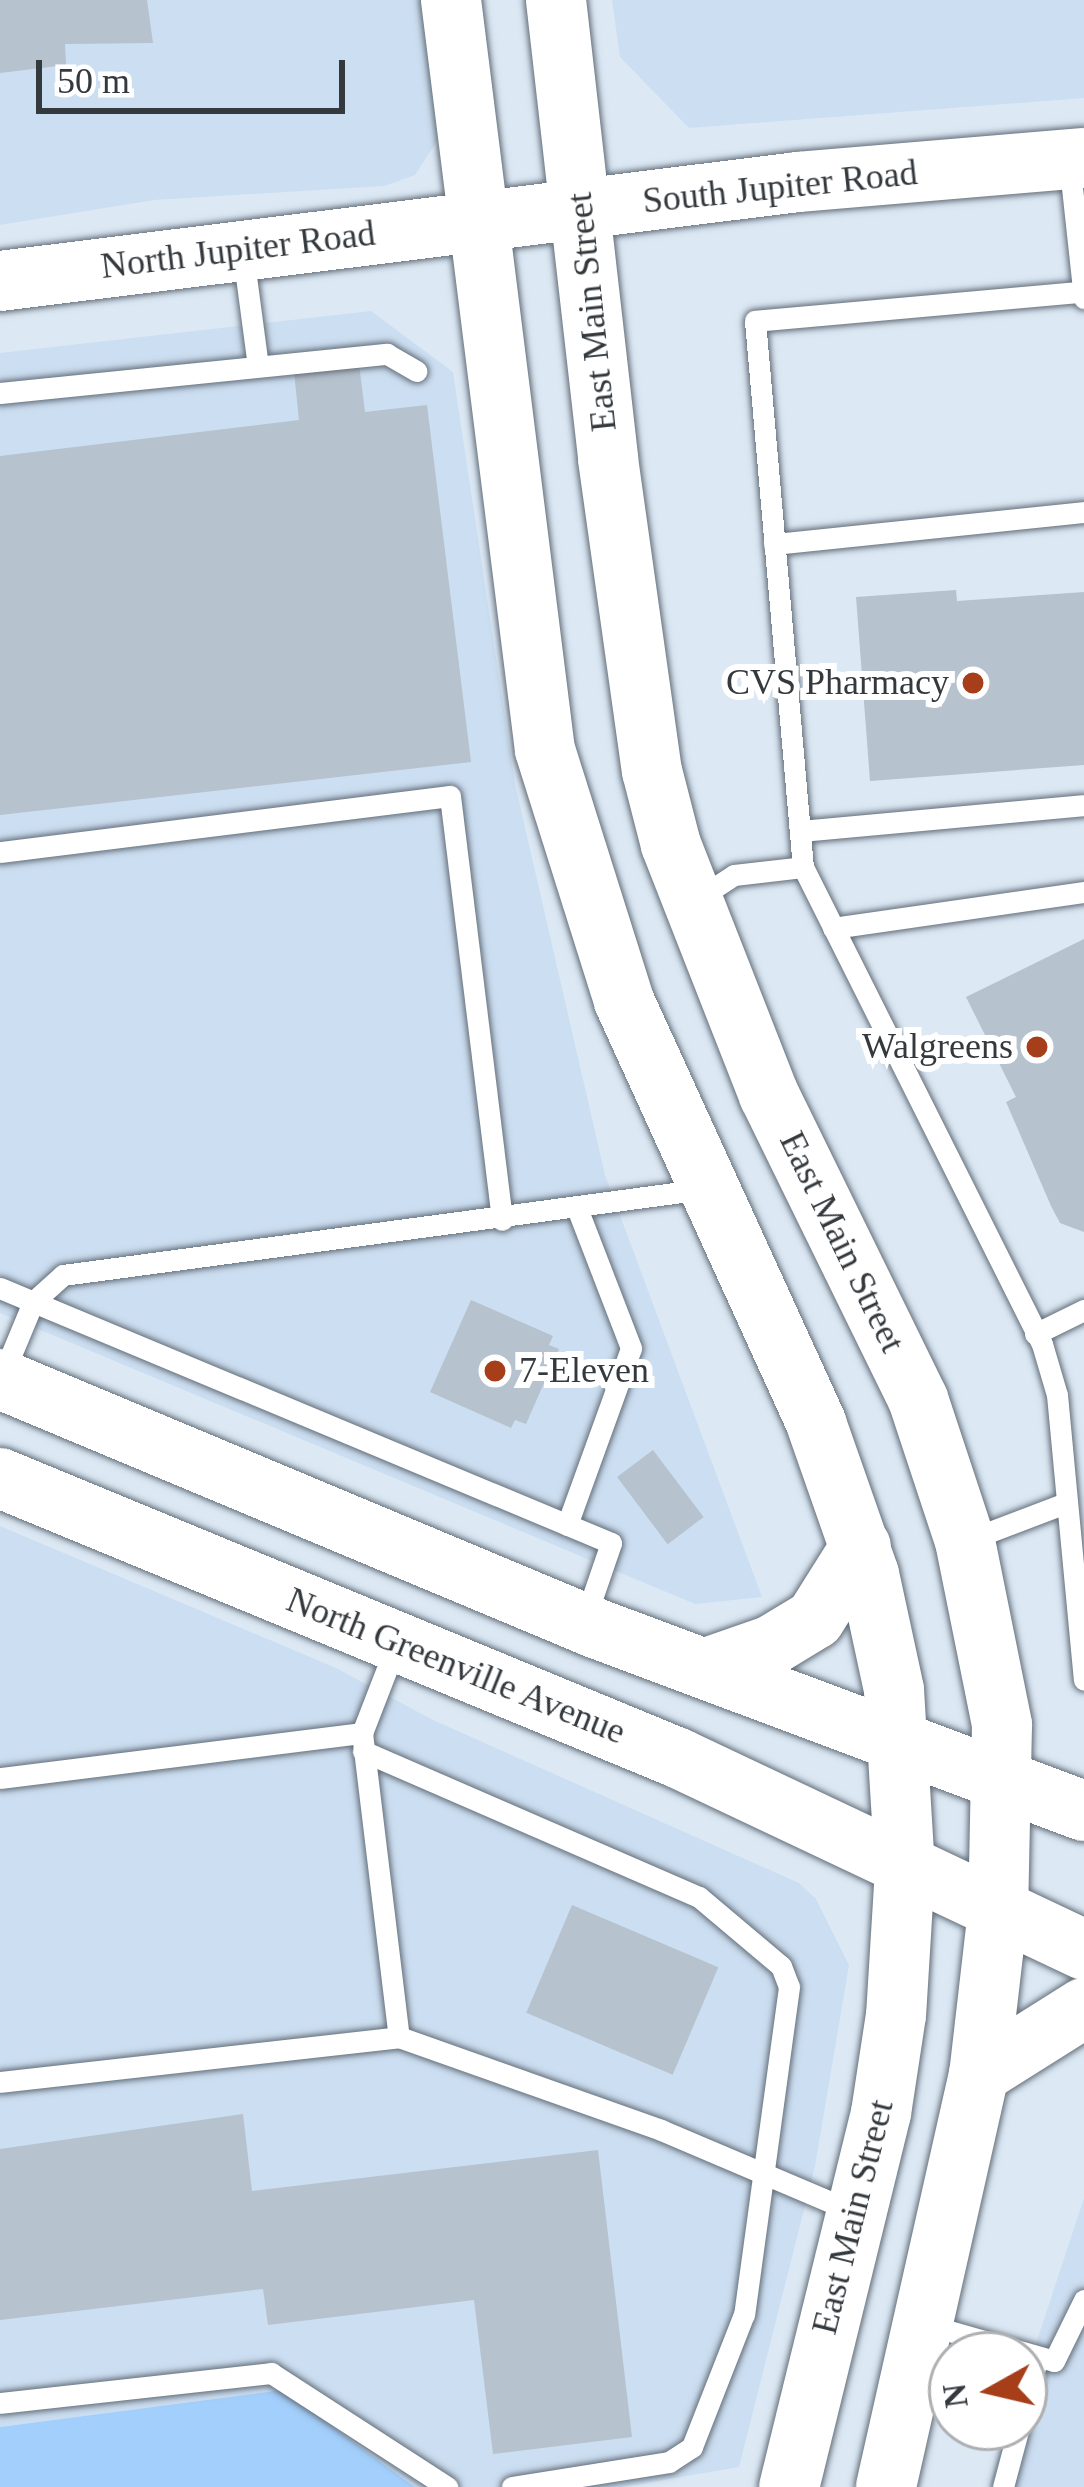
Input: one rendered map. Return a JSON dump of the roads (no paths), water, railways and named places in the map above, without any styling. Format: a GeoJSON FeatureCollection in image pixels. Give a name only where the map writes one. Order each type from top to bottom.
{"type":"FeatureCollection","features":[{"type":"Feature","properties":{"kind":"main road","name":"East Main Street"},"geometry":{"type":"LineString","coordinates":[[451,0],[544,750],[601,936],[704,1189],[816,1424],[860,1546],[900,1739],[905,1869],[896,2015],[858,2212],[789,2487]]}},
{"type":"Feature","properties":{"kind":"main road","name":"East Main Street"},"geometry":{"type":"LineString","coordinates":[[556,0],[645,724],[689,904],[769,1095],[918,1399],[964,1541],[993,1670],[1005,1777],[998,1911],[979,2074],[886,2487]]}},
{"type":"Feature","properties":{"kind":"main road","name":"South Jupiter Road"},"geometry":{"type":"LineString","coordinates":[[477,219],[1076,159]]}},
{"type":"Feature","properties":{"kind":"main road","name":"North Jupiter Road"},"geometry":{"type":"LineString","coordinates":[[0,281],[477,219]]}},
{"type":"Feature","properties":{"kind":"main road"},"geometry":{"type":"LineString","coordinates":[[601,936],[689,904]]}},
{"type":"Feature","properties":{"kind":"main road"},"geometry":{"type":"LineString","coordinates":[[0,1379],[584,1623],[1005,1777],[1084,1811]]}},
{"type":"Feature","properties":{"kind":"main road","name":"North Greenville Avenue"},"geometry":{"type":"LineString","coordinates":[[0,1478],[678,1758],[1084,1950]]}},
{"type":"Feature","properties":{"kind":"main road"},"geometry":{"type":"LineString","coordinates":[[706,1668],[772,1645],[815,1619],[860,1546]]}},
{"type":"Feature","properties":{"kind":"main road"},"geometry":{"type":"LineString","coordinates":[[979,2074],[1084,2008]]}},
{"type":"Feature","properties":{"kind":"lane"},"geometry":{"type":"LineString","coordinates":[[1076,159],[1082,295],[755,320],[803,867],[1035,1334],[1057,1395],[1071,1491],[1084,1680]]}},
{"type":"Feature","properties":{"kind":"lane"},"geometry":{"type":"LineString","coordinates":[[243,250],[258,367]]}},
{"type":"Feature","properties":{"kind":"lane"},"geometry":{"type":"LineString","coordinates":[[0,393],[387,354],[416,371]]}},
{"type":"Feature","properties":{"kind":"lane"},"geometry":{"type":"LineString","coordinates":[[775,544],[1084,512]]}},
{"type":"Feature","properties":{"kind":"lane"},"geometry":{"type":"LineString","coordinates":[[0,852],[450,796],[502,1220]]}},
{"type":"Feature","properties":{"kind":"lane"},"geometry":{"type":"LineString","coordinates":[[800,831],[1083,805]]}},
{"type":"Feature","properties":{"kind":"lane"},"geometry":{"type":"LineString","coordinates":[[689,904],[734,875],[803,867]]}},
{"type":"Feature","properties":{"kind":"lane"},"geometry":{"type":"LineString","coordinates":[[833,928],[1084,892]]}},
{"type":"Feature","properties":{"kind":"lane"},"geometry":{"type":"LineString","coordinates":[[0,1379],[33,1302],[63,1275],[578,1211],[704,1189]]}},
{"type":"Feature","properties":{"kind":"lane"},"geometry":{"type":"LineString","coordinates":[[568,1525],[632,1348],[578,1211]]}},
{"type":"Feature","properties":{"kind":"lane"},"geometry":{"type":"LineString","coordinates":[[0,1288],[611,1543],[584,1623]]}},
{"type":"Feature","properties":{"kind":"lane"},"geometry":{"type":"LineString","coordinates":[[1035,1334],[1084,1310]]}},
{"type":"Feature","properties":{"kind":"lane"},"geometry":{"type":"LineString","coordinates":[[964,1541],[1071,1491]]}},
{"type":"Feature","properties":{"kind":"lane"},"geometry":{"type":"LineString","coordinates":[[397,1642],[362,1742],[399,2038]]}},
{"type":"Feature","properties":{"kind":"lane"},"geometry":{"type":"LineString","coordinates":[[0,1778],[362,1742],[699,1897],[782,1966],[788,2004],[758,2173],[744,2314],[692,2447],[669,2462],[512,2487]]}},
{"type":"Feature","properties":{"kind":"lane"},"geometry":{"type":"LineString","coordinates":[[0,2082],[399,2038],[858,2212]]}},
{"type":"Feature","properties":{"kind":"lane"},"geometry":{"type":"LineString","coordinates":[[1048,2359],[1054,2361],[1084,2300]]}},
{"type":"Feature","properties":{"kind":"lane"},"geometry":{"type":"LineString","coordinates":[[922,2324],[947,2331]]}},
{"type":"Feature","properties":{"kind":"lane"},"geometry":{"type":"LineString","coordinates":[[0,2404],[271,2372],[447,2487]]}},
{"type":"Feature","properties":{"kind":"lane"},"geometry":{"type":"LineString","coordinates":[[1003,2487],[1013,2451]]}},
{"type":"Feature","properties":{"kind":"place","name":"CVS Pharmacy"},"geometry":{"type":"Point","coordinates":[973,683]}},
{"type":"Feature","properties":{"kind":"place","name":"Walgreens"},"geometry":{"type":"Point","coordinates":[1037,1047]}},
{"type":"Feature","properties":{"kind":"place","name":"7-Eleven"},"geometry":{"type":"Point","coordinates":[495,1371]}}]}
